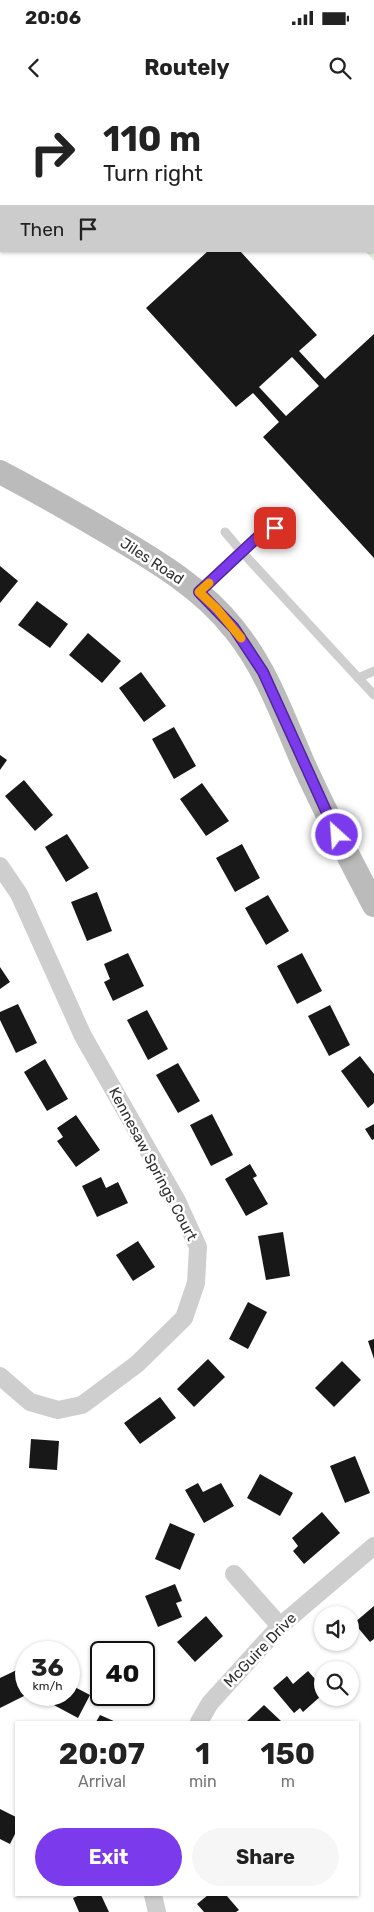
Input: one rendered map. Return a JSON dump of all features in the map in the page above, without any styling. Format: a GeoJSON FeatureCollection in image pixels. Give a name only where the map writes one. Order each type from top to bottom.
{"type":"FeatureCollection","features":[{"type":"Feature","properties":{"kind":"street","name":"Jiles Road"},"geometry":{"type":"LineString","coordinates":[[0,472],[138,551],[199,592],[234,628],[263,672],[330,821],[374,905]]}},
{"type":"Feature","properties":{"kind":"street","name":"Kennesaw Springs Court"},"geometry":{"type":"LineString","coordinates":[[0,866],[19,894],[84,1036],[177,1201],[198,1248],[196,1283],[184,1318],[137,1364],[82,1405],[58,1410],[30,1402],[0,1376]]}},
{"type":"Feature","properties":{"kind":"street","name":"McGuire Drive"},"geometry":{"type":"LineString","coordinates":[[200,1721],[210,1703],[280,1626],[374,1546]]}},
{"type":"Feature","properties":{"kind":"street"},"geometry":{"type":"LineString","coordinates":[[234,1574],[280,1626]]}},
{"type":"Feature","properties":{"kind":"street"},"geometry":{"type":"LineString","coordinates":[[153,1896],[157,1912]]}},
{"type":"Feature","properties":{"kind":"lane"},"geometry":{"type":"LineString","coordinates":[[199,592],[262,533],[269,529],[282,528],[290,532]]}},
{"type":"Feature","properties":{"kind":"lane"},"geometry":{"type":"LineString","coordinates":[[225,532],[374,695]]}},
{"type":"Feature","properties":{"kind":"lane"},"geometry":{"type":"LineString","coordinates":[[358,678],[374,671]]}},
{"type":"Feature","properties":{"kind":"shaded area"},"geometry":{"type":"Polygon","coordinates":[[[366,252],[374,252],[374,261],[366,252]]]}},
{"type":"Feature","properties":{"kind":"building"},"geometry":{"type":"Polygon","coordinates":[[[207,252],[241,252],[317,335],[299,351],[325,379],[374,334],[374,558],[263,437],[279,422],[253,393],[236,407],[146,308],[207,252]],[[292,357],[259,387],[286,416],[319,386],[292,357]]]}},
{"type":"Feature","properties":{"kind":"building"},"geometry":{"type":"Polygon","coordinates":[[[0,566],[18,581],[0,603],[0,566]]]}},
{"type":"Feature","properties":{"kind":"building"},"geometry":{"type":"Polygon","coordinates":[[[37,601],[68,624],[50,648],[18,625],[37,601]]]}},
{"type":"Feature","properties":{"kind":"building"},"geometry":{"type":"Polygon","coordinates":[[[88,633],[121,661],[102,683],[69,655],[88,633]]]}},
{"type":"Feature","properties":{"kind":"building"},"geometry":{"type":"Polygon","coordinates":[[[141,672],[166,706],[144,722],[119,688],[141,672]]]}},
{"type":"Feature","properties":{"kind":"building"},"geometry":{"type":"Polygon","coordinates":[[[174,727],[196,766],[174,779],[152,739],[174,727]]]}},
{"type":"Feature","properties":{"kind":"building"},"geometry":{"type":"Polygon","coordinates":[[[0,755],[7,760],[0,770],[0,755]]]}},
{"type":"Feature","properties":{"kind":"building"},"geometry":{"type":"Polygon","coordinates":[[[24,780],[53,815],[35,831],[5,796],[24,780]]]}},
{"type":"Feature","properties":{"kind":"building"},"geometry":{"type":"Polygon","coordinates":[[[202,783],[229,821],[206,836],[180,799],[202,783]]]}},
{"type":"Feature","properties":{"kind":"building"},"geometry":{"type":"Polygon","coordinates":[[[67,834],[89,868],[66,882],[45,847],[67,834]]]}},
{"type":"Feature","properties":{"kind":"building"},"geometry":{"type":"Polygon","coordinates":[[[242,844],[260,878],[235,892],[216,858],[242,844]]]}},
{"type":"Feature","properties":{"kind":"building"},"geometry":{"type":"Polygon","coordinates":[[[97,892],[112,931],[87,941],[71,902],[97,892]]]}},
{"type":"Feature","properties":{"kind":"building"},"geometry":{"type":"Polygon","coordinates":[[[268,895],[289,931],[266,945],[245,908],[268,895]]]}},
{"type":"Feature","properties":{"kind":"building"},"geometry":{"type":"Polygon","coordinates":[[[128,953],[144,986],[113,1001],[104,982],[110,979],[104,964],[128,953]]]}},
{"type":"Feature","properties":{"kind":"building"},"geometry":{"type":"Polygon","coordinates":[[[302,953],[322,991],[297,1004],[277,966],[302,953]]]}},
{"type":"Feature","properties":{"kind":"building"},"geometry":{"type":"Polygon","coordinates":[[[0,967],[10,982],[0,989],[0,967]]]}},
{"type":"Feature","properties":{"kind":"building"},"geometry":{"type":"Polygon","coordinates":[[[18,1004],[37,1043],[16,1053],[0,1020],[0,1012],[18,1004]]]}},
{"type":"Feature","properties":{"kind":"building"},"geometry":{"type":"Polygon","coordinates":[[[330,1005],[350,1045],[329,1056],[308,1016],[330,1005]]]}},
{"type":"Feature","properties":{"kind":"building"},"geometry":{"type":"Polygon","coordinates":[[[147,1010],[168,1049],[148,1060],[127,1020],[147,1010]]]}},
{"type":"Feature","properties":{"kind":"building"},"geometry":{"type":"Polygon","coordinates":[[[360,1056],[374,1074],[374,1103],[368,1108],[341,1071],[360,1056]]]}},
{"type":"Feature","properties":{"kind":"building"},"geometry":{"type":"Polygon","coordinates":[[[45,1059],[68,1099],[47,1111],[24,1072],[45,1059]]]}},
{"type":"Feature","properties":{"kind":"building"},"geometry":{"type":"Polygon","coordinates":[[[178,1063],[200,1101],[178,1113],[156,1075],[178,1063]]]}},
{"type":"Feature","properties":{"kind":"building"},"geometry":{"type":"Polygon","coordinates":[[[212,1114],[233,1155],[211,1166],[190,1125],[212,1114]]]}},
{"type":"Feature","properties":{"kind":"building"},"geometry":{"type":"Polygon","coordinates":[[[76,1115],[100,1150],[76,1167],[57,1141],[63,1137],[57,1128],[76,1115]]]}},
{"type":"Feature","properties":{"kind":"building"},"geometry":{"type":"Polygon","coordinates":[[[374,1124],[374,1139],[372,1140],[365,1129],[374,1124]]]}},
{"type":"Feature","properties":{"kind":"building"},"geometry":{"type":"Polygon","coordinates":[[[250,1164],[257,1176],[253,1178],[268,1204],[246,1216],[225,1179],[250,1164]]]}},
{"type":"Feature","properties":{"kind":"building"},"geometry":{"type":"Polygon","coordinates":[[[101,1177],[106,1188],[118,1182],[128,1203],[97,1217],[82,1186],[101,1177]]]}},
{"type":"Feature","properties":{"kind":"building"},"geometry":{"type":"Polygon","coordinates":[[[283,1232],[290,1276],[266,1280],[258,1236],[283,1232]]]}},
{"type":"Feature","properties":{"kind":"building"},"geometry":{"type":"Polygon","coordinates":[[[138,1241],[155,1267],[133,1281],[116,1255],[138,1241]]]}},
{"type":"Feature","properties":{"kind":"building"},"geometry":{"type":"Polygon","coordinates":[[[248,1302],[267,1312],[248,1349],[229,1339],[248,1302]]]}},
{"type":"Feature","properties":{"kind":"building"},"geometry":{"type":"Polygon","coordinates":[[[374,1339],[374,1359],[368,1341],[374,1339]]]}},
{"type":"Feature","properties":{"kind":"building"},"geometry":{"type":"Polygon","coordinates":[[[208,1359],[225,1377],[194,1407],[177,1389],[208,1359]]]}},
{"type":"Feature","properties":{"kind":"building"},"geometry":{"type":"Polygon","coordinates":[[[342,1361],[361,1380],[334,1407],[315,1388],[342,1361]]]}},
{"type":"Feature","properties":{"kind":"building"},"geometry":{"type":"Polygon","coordinates":[[[160,1397],[176,1418],[140,1444],[124,1423],[160,1397]]]}},
{"type":"Feature","properties":{"kind":"building"},"geometry":{"type":"Polygon","coordinates":[[[31,1439],[59,1441],[57,1470],[29,1468],[31,1439]]]}},
{"type":"Feature","properties":{"kind":"building"},"geometry":{"type":"Polygon","coordinates":[[[355,1456],[370,1493],[345,1503],[330,1466],[355,1456]]]}},
{"type":"Feature","properties":{"kind":"building"},"geometry":{"type":"Polygon","coordinates":[[[260,1474],[293,1493],[280,1516],[247,1498],[260,1474]]]}},
{"type":"Feature","properties":{"kind":"building"},"geometry":{"type":"Polygon","coordinates":[[[198,1483],[203,1492],[221,1483],[234,1506],[204,1523],[185,1490],[198,1483]]]}},
{"type":"Feature","properties":{"kind":"building"},"geometry":{"type":"Polygon","coordinates":[[[322,1512],[340,1533],[304,1564],[293,1551],[298,1546],[292,1538],[322,1512]]]}},
{"type":"Feature","properties":{"kind":"building"},"geometry":{"type":"Polygon","coordinates":[[[170,1523],[195,1534],[180,1570],[155,1559],[170,1523]]]}},
{"type":"Feature","properties":{"kind":"building"},"geometry":{"type":"Polygon","coordinates":[[[175,1584],[182,1601],[176,1603],[182,1617],[158,1627],[145,1596],[175,1584]]]}},
{"type":"Feature","properties":{"kind":"building"},"geometry":{"type":"Polygon","coordinates":[[[374,1606],[374,1639],[370,1642],[359,1629],[359,1619],[374,1606]]]}},
{"type":"Feature","properties":{"kind":"building"},"geometry":{"type":"Polygon","coordinates":[[[206,1616],[223,1636],[195,1662],[177,1642],[206,1616]]]}},
{"type":"Feature","properties":{"kind":"building"},"geometry":{"type":"Polygon","coordinates":[[[15,1671],[15,1700],[0,1708],[0,1678],[15,1671]]]}},
{"type":"Feature","properties":{"kind":"building"},"geometry":{"type":"Polygon","coordinates":[[[308,1671],[314,1678],[314,1702],[303,1712],[300,1708],[294,1713],[273,1688],[287,1676],[293,1684],[308,1671]]]}},
{"type":"Feature","properties":{"kind":"building"},"geometry":{"type":"Polygon","coordinates":[[[80,1690],[90,1695],[78,1718],[56,1706],[80,1706],[80,1690]]]}},
{"type":"Feature","properties":{"kind":"building"},"geometry":{"type":"Polygon","coordinates":[[[264,1705],[281,1721],[247,1721],[264,1705]]]}},
{"type":"Feature","properties":{"kind":"building"},"geometry":{"type":"Polygon","coordinates":[[[100,1715],[114,1721],[97,1721],[100,1715]]]}},
{"type":"Feature","properties":{"kind":"building"},"geometry":{"type":"Polygon","coordinates":[[[0,1809],[15,1816],[15,1834],[10,1844],[0,1839],[0,1809]]]}},
{"type":"Feature","properties":{"kind":"building"},"geometry":{"type":"Polygon","coordinates":[[[78,1896],[101,1896],[109,1912],[79,1912],[73,1898],[78,1896]]]}},
{"type":"Feature","properties":{"kind":"building"},"geometry":{"type":"Polygon","coordinates":[[[207,1896],[227,1896],[239,1910],[236,1912],[204,1912],[197,1904],[207,1896]]]}},
{"type":"Feature","properties":{"kind":"slow traffic"},"geometry":{"type":"LineString","coordinates":[[209,583],[199,592],[217,609],[241,638]]}},
{"type":"Feature","properties":{"kind":"route"},"geometry":{"type":"LineString","coordinates":[[275,528],[262,533],[199,592],[234,628],[263,672],[337,835]]}}]}
